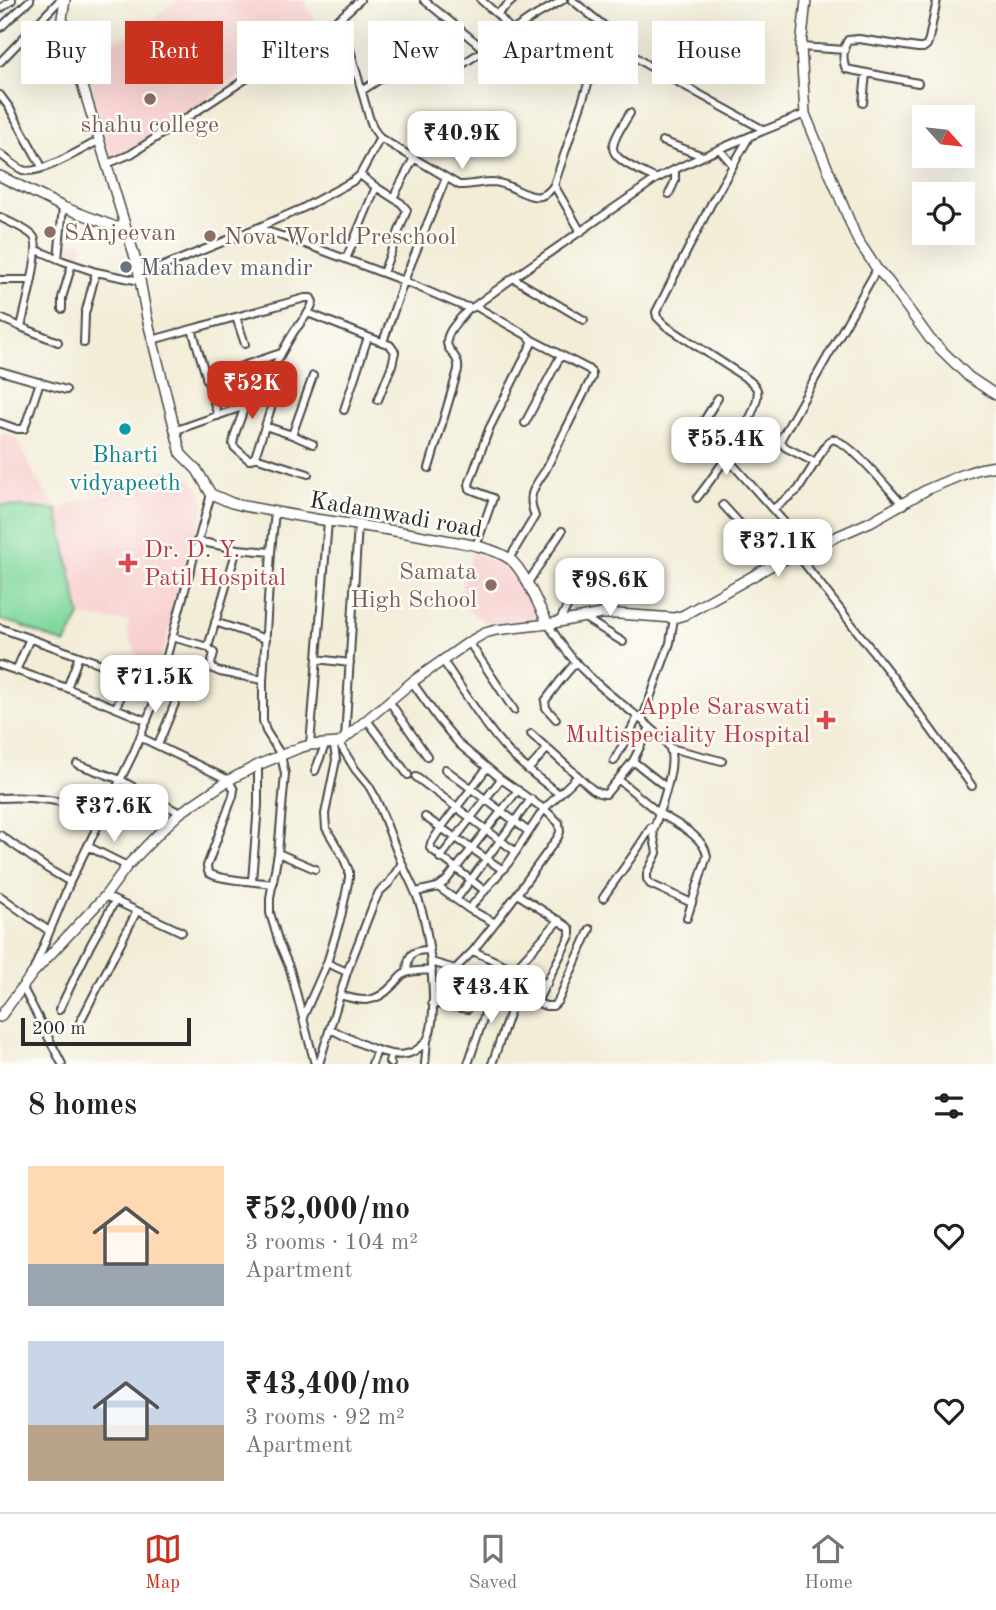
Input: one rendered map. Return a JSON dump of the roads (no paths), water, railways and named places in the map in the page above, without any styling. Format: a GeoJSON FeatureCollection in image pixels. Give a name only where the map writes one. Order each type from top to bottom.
{"type":"FeatureCollection","features":[{"type":"Feature","properties":{"kind":"street"},"geometry":{"type":"LineString","coordinates":[[0,9],[12,0]]}},
{"type":"Feature","properties":{"kind":"street"},"geometry":{"type":"LineString","coordinates":[[0,28],[30,0]]}},
{"type":"Feature","properties":{"kind":"street"},"geometry":{"type":"LineString","coordinates":[[0,62],[62,0]]}},
{"type":"Feature","properties":{"kind":"street"},"geometry":{"type":"LineString","coordinates":[[33,973],[70,882],[147,721],[160,685],[211,494],[197,470],[181,454],[174,431],[140,277],[62,18],[62,0]]}},
{"type":"Feature","properties":{"kind":"street"},"geometry":{"type":"LineString","coordinates":[[107,164],[131,154],[341,17],[359,0]]}},
{"type":"Feature","properties":{"kind":"street"},"geometry":{"type":"LineString","coordinates":[[424,0],[478,44]]}},
{"type":"Feature","properties":{"kind":"street"},"geometry":{"type":"LineString","coordinates":[[481,0],[503,21]]}},
{"type":"Feature","properties":{"kind":"street"},"geometry":{"type":"LineString","coordinates":[[497,14],[513,0]]}},
{"type":"Feature","properties":{"kind":"street"},"geometry":{"type":"LineString","coordinates":[[528,21],[563,0]]}},
{"type":"Feature","properties":{"kind":"street"},"geometry":{"type":"LineString","coordinates":[[572,0],[598,21]]}},
{"type":"Feature","properties":{"kind":"street"},"geometry":{"type":"LineString","coordinates":[[806,0],[801,47],[805,114],[858,239],[877,269],[930,339],[969,377],[996,395]]}},
{"type":"Feature","properties":{"kind":"street"},"geometry":{"type":"LineString","coordinates":[[918,83],[846,69],[846,43],[852,39],[923,48],[929,39],[937,0]]}},
{"type":"Feature","properties":{"kind":"street"},"geometry":{"type":"LineString","coordinates":[[341,17],[373,128],[380,138],[459,184],[492,182],[533,197],[550,192],[588,84]]}},
{"type":"Feature","properties":{"kind":"street"},"geometry":{"type":"LineString","coordinates":[[801,47],[845,50]]}},
{"type":"Feature","properties":{"kind":"street"},"geometry":{"type":"LineString","coordinates":[[638,58],[764,130]]}},
{"type":"Feature","properties":{"kind":"street"},"geometry":{"type":"LineString","coordinates":[[863,103],[866,73]]}},
{"type":"Feature","properties":{"kind":"street"},"geometry":{"type":"LineString","coordinates":[[363,90],[372,84]]}},
{"type":"Feature","properties":{"kind":"street"},"geometry":{"type":"LineString","coordinates":[[0,94],[42,167]]}},
{"type":"Feature","properties":{"kind":"street"},"geometry":{"type":"LineString","coordinates":[[630,113],[615,142],[614,153],[621,160],[656,179]]}},
{"type":"Feature","properties":{"kind":"street"},"geometry":{"type":"LineString","coordinates":[[429,468],[458,370],[457,360],[448,349],[446,339],[448,333],[472,307],[656,179],[805,114]]}},
{"type":"Feature","properties":{"kind":"street"},"geometry":{"type":"LineString","coordinates":[[697,498],[727,458],[755,405],[757,391],[753,383],[746,378],[666,326],[656,312],[692,239],[749,137]]}},
{"type":"Feature","properties":{"kind":"street"},"geometry":{"type":"LineString","coordinates":[[37,250],[96,272],[140,277],[257,228],[339,189],[360,175],[380,138]]}},
{"type":"Feature","properties":{"kind":"street"},"geometry":{"type":"LineString","coordinates":[[0,154],[24,170],[35,171],[100,140]]}},
{"type":"Feature","properties":{"kind":"street"},"geometry":{"type":"LineString","coordinates":[[662,141],[704,157]]}},
{"type":"Feature","properties":{"kind":"street"},"geometry":{"type":"LineString","coordinates":[[720,150],[732,164]]}},
{"type":"Feature","properties":{"kind":"street"},"geometry":{"type":"LineString","coordinates":[[393,198],[415,158]]}},
{"type":"Feature","properties":{"kind":"street"},"geometry":{"type":"LineString","coordinates":[[668,194],[675,181],[676,169]]}},
{"type":"Feature","properties":{"kind":"street"},"geometry":{"type":"LineString","coordinates":[[360,175],[407,210],[383,273]]}},
{"type":"Feature","properties":{"kind":"street"},"geometry":{"type":"LineString","coordinates":[[0,176],[63,207],[116,227],[124,226]]}},
{"type":"Feature","properties":{"kind":"street"},"geometry":{"type":"LineString","coordinates":[[383,342],[404,281],[446,178]]}},
{"type":"Feature","properties":{"kind":"street"},"geometry":{"type":"LineString","coordinates":[[554,185],[581,232]]}},
{"type":"Feature","properties":{"kind":"street"},"geometry":{"type":"LineString","coordinates":[[346,259],[376,187]]}},
{"type":"Feature","properties":{"kind":"street"},"geometry":{"type":"LineString","coordinates":[[58,259],[63,207]]}},
{"type":"Feature","properties":{"kind":"street"},"geometry":{"type":"LineString","coordinates":[[0,217],[33,236],[37,243],[21,327]]}},
{"type":"Feature","properties":{"kind":"street"},"geometry":{"type":"LineString","coordinates":[[257,228],[472,307],[592,373],[530,497],[535,516],[509,558]]}},
{"type":"Feature","properties":{"kind":"street"},"geometry":{"type":"LineString","coordinates":[[62,309],[62,298],[72,264]]}},
{"type":"Feature","properties":{"kind":"street"},"geometry":{"type":"LineString","coordinates":[[816,463],[785,447],[781,439],[877,269]]}},
{"type":"Feature","properties":{"kind":"street"},"geometry":{"type":"LineString","coordinates":[[84,344],[85,314],[96,272]]}},
{"type":"Feature","properties":{"kind":"street"},"geometry":{"type":"LineString","coordinates":[[513,278],[584,320]]}},
{"type":"Feature","properties":{"kind":"street"},"geometry":{"type":"LineString","coordinates":[[0,280],[32,280]]}},
{"type":"Feature","properties":{"kind":"street"},"geometry":{"type":"LineString","coordinates":[[152,340],[311,298],[313,302],[308,313],[256,394],[245,406],[233,444],[249,460],[255,457],[307,474]]}},
{"type":"Feature","properties":{"kind":"street"},"geometry":{"type":"LineString","coordinates":[[308,313],[390,345],[395,352],[378,400]]}},
{"type":"Feature","properties":{"kind":"street"},"geometry":{"type":"LineString","coordinates":[[236,317],[245,344]]}},
{"type":"Feature","properties":{"kind":"street"},"geometry":{"type":"LineString","coordinates":[[0,318],[58,342]]}},
{"type":"Feature","properties":{"kind":"street"},"geometry":{"type":"LineString","coordinates":[[192,329],[218,416]]}},
{"type":"Feature","properties":{"kind":"street"},"geometry":{"type":"LineString","coordinates":[[344,410],[368,337]]}},
{"type":"Feature","properties":{"kind":"street"},"geometry":{"type":"LineString","coordinates":[[476,546],[493,498],[470,489],[468,484],[489,429],[531,346],[531,340]]}},
{"type":"Feature","properties":{"kind":"street"},"geometry":{"type":"LineString","coordinates":[[206,378],[281,353]]}},
{"type":"Feature","properties":{"kind":"street"},"geometry":{"type":"LineString","coordinates":[[525,423],[561,355]]}},
{"type":"Feature","properties":{"kind":"street"},"geometry":{"type":"LineString","coordinates":[[0,371],[66,390]]}},
{"type":"Feature","properties":{"kind":"street"},"geometry":{"type":"LineString","coordinates":[[292,436],[313,376]]}},
{"type":"Feature","properties":{"kind":"street"},"geometry":{"type":"LineString","coordinates":[[0,423],[24,429],[40,382]]}},
{"type":"Feature","properties":{"kind":"street"},"geometry":{"type":"LineString","coordinates":[[255,457],[276,393]]}},
{"type":"Feature","properties":{"kind":"street"},"geometry":{"type":"LineString","coordinates":[[718,398],[699,432],[727,458],[808,549]]}},
{"type":"Feature","properties":{"kind":"street"},"geometry":{"type":"LineString","coordinates":[[174,431],[245,406]]}},
{"type":"Feature","properties":{"kind":"street"},"geometry":{"type":"LineString","coordinates":[[265,426],[313,444]]}},
{"type":"Feature","properties":{"kind":"street"},"geometry":{"type":"LineString","coordinates":[[773,509],[798,490],[828,442],[835,439],[857,456],[903,505]]}},
{"type":"Feature","properties":{"kind":"street"},"geometry":{"type":"LineString","coordinates":[[315,771],[336,743],[412,682],[485,633],[601,614],[674,618],[684,615],[776,563],[859,527],[928,489],[979,469],[996,466]]}},
{"type":"Feature","properties":{"kind":"street","name":"Kadamwadi road"},"geometry":{"type":"LineString","coordinates":[[211,494],[232,503],[476,546],[509,558],[553,623]]}},
{"type":"Feature","properties":{"kind":"street"},"geometry":{"type":"LineString","coordinates":[[723,505],[776,563]]}},
{"type":"Feature","properties":{"kind":"street"},"geometry":{"type":"LineString","coordinates":[[275,511],[263,680],[263,721],[265,731],[281,755],[285,774],[270,913],[290,970],[317,1064]]}},
{"type":"Feature","properties":{"kind":"street"},"geometry":{"type":"LineString","coordinates":[[310,745],[328,521]]}},
{"type":"Feature","properties":{"kind":"street"},"geometry":{"type":"LineString","coordinates":[[303,1019],[327,963],[349,878],[346,866],[329,836],[325,814],[350,663],[358,524]]}},
{"type":"Feature","properties":{"kind":"street"},"geometry":{"type":"LineString","coordinates":[[527,584],[562,531]]}},
{"type":"Feature","properties":{"kind":"street"},"geometry":{"type":"LineString","coordinates":[[197,541],[271,552]]}},
{"type":"Feature","properties":{"kind":"street"},"geometry":{"type":"LineString","coordinates":[[208,647],[237,549]]}},
{"type":"Feature","properties":{"kind":"street"},"geometry":{"type":"LineString","coordinates":[[797,554],[892,676],[972,786]]}},
{"type":"Feature","properties":{"kind":"street"},"geometry":{"type":"LineString","coordinates":[[553,623],[588,566]]}},
{"type":"Feature","properties":{"kind":"street"},"geometry":{"type":"LineString","coordinates":[[601,614],[627,568]]}},
{"type":"Feature","properties":{"kind":"street"},"geometry":{"type":"LineString","coordinates":[[583,617],[623,642]]}},
{"type":"Feature","properties":{"kind":"street"},"geometry":{"type":"LineString","coordinates":[[614,761],[640,718],[670,643],[674,618]]}},
{"type":"Feature","properties":{"kind":"street"},"geometry":{"type":"LineString","coordinates":[[215,622],[266,639]]}},
{"type":"Feature","properties":{"kind":"street"},"geometry":{"type":"LineString","coordinates":[[553,623],[576,662],[670,748],[671,762],[666,788],[653,832],[657,853],[647,873],[647,879],[650,884],[692,903]]}},
{"type":"Feature","properties":{"kind":"street"},"geometry":{"type":"LineString","coordinates":[[0,628],[160,685]]}},
{"type":"Feature","properties":{"kind":"street"},"geometry":{"type":"LineString","coordinates":[[172,637],[208,647],[214,653],[211,664],[213,670],[263,680]]}},
{"type":"Feature","properties":{"kind":"street"},"geometry":{"type":"LineString","coordinates":[[16,671],[30,638]]}},
{"type":"Feature","properties":{"kind":"street"},"geometry":{"type":"LineString","coordinates":[[469,642],[514,710]]}},
{"type":"Feature","properties":{"kind":"street"},"geometry":{"type":"LineString","coordinates":[[67,688],[79,656]]}},
{"type":"Feature","properties":{"kind":"street"},"geometry":{"type":"LineString","coordinates":[[317,659],[350,663]]}},
{"type":"Feature","properties":{"kind":"street"},"geometry":{"type":"LineString","coordinates":[[443,661],[486,725],[508,751],[558,794]]}},
{"type":"Feature","properties":{"kind":"street"},"geometry":{"type":"LineString","coordinates":[[556,719],[546,708],[545,701],[576,662]]}},
{"type":"Feature","properties":{"kind":"street"},"geometry":{"type":"LineString","coordinates":[[0,665],[67,688],[147,721]]}},
{"type":"Feature","properties":{"kind":"street"},"geometry":{"type":"LineString","coordinates":[[117,708],[131,675]]}},
{"type":"Feature","properties":{"kind":"street"},"geometry":{"type":"LineString","coordinates":[[412,682],[450,734],[487,768],[544,809],[557,820],[560,827],[558,837],[517,894],[473,951],[455,969]]}},
{"type":"Feature","properties":{"kind":"street"},"geometry":{"type":"LineString","coordinates":[[158,745],[178,695]]}},
{"type":"Feature","properties":{"kind":"street"},"geometry":{"type":"LineString","coordinates":[[389,701],[427,756]]}},
{"type":"Feature","properties":{"kind":"street"},"geometry":{"type":"LineString","coordinates":[[367,720],[408,775]]}},
{"type":"Feature","properties":{"kind":"street"},"geometry":{"type":"LineString","coordinates":[[531,734],[595,791],[603,795],[633,761],[650,727]]}},
{"type":"Feature","properties":{"kind":"street"},"geometry":{"type":"LineString","coordinates":[[141,737],[229,780],[234,790],[207,870],[214,876],[273,884]]}},
{"type":"Feature","properties":{"kind":"street"},"geometry":{"type":"LineString","coordinates":[[0,1017],[22,986],[105,896],[127,866],[180,813],[229,780],[258,765],[310,745],[336,743]]}},
{"type":"Feature","properties":{"kind":"street"},"geometry":{"type":"LineString","coordinates":[[336,743],[374,794],[422,910],[432,970],[432,1021],[425,1064]]}},
{"type":"Feature","properties":{"kind":"street"},"geometry":{"type":"LineString","coordinates":[[670,748],[722,761]]}},
{"type":"Feature","properties":{"kind":"street"},"geometry":{"type":"LineString","coordinates":[[528,770],[547,749]]}},
{"type":"Feature","properties":{"kind":"street"},"geometry":{"type":"LineString","coordinates":[[633,761],[666,788]]}},
{"type":"Feature","properties":{"kind":"street"},"geometry":{"type":"LineString","coordinates":[[78,764],[121,780],[180,813]]}},
{"type":"Feature","properties":{"kind":"street"},"geometry":{"type":"LineString","coordinates":[[252,881],[258,765]]}},
{"type":"Feature","properties":{"kind":"street"},"geometry":{"type":"LineString","coordinates":[[485,891],[430,848],[441,828],[487,768]]}},
{"type":"Feature","properties":{"kind":"street"},"geometry":{"type":"LineString","coordinates":[[445,769],[529,832]]}},
{"type":"Feature","properties":{"kind":"street"},"geometry":{"type":"LineString","coordinates":[[469,909],[503,870],[544,809],[578,776]]}},
{"type":"Feature","properties":{"kind":"street"},"geometry":{"type":"LineString","coordinates":[[416,777],[516,852]]}},
{"type":"Feature","properties":{"kind":"street"},"geometry":{"type":"LineString","coordinates":[[440,858],[501,779]]}},
{"type":"Feature","properties":{"kind":"street"},"geometry":{"type":"LineString","coordinates":[[619,780],[659,813],[694,836],[706,849],[707,856],[687,918]]}},
{"type":"Feature","properties":{"kind":"street"},"geometry":{"type":"LineString","coordinates":[[416,892],[442,884],[518,790]]}},
{"type":"Feature","properties":{"kind":"street"},"geometry":{"type":"LineString","coordinates":[[0,798],[57,800],[105,813]]}},
{"type":"Feature","properties":{"kind":"street"},"geometry":{"type":"LineString","coordinates":[[456,900],[531,799]]}},
{"type":"Feature","properties":{"kind":"street"},"geometry":{"type":"LineString","coordinates":[[603,898],[638,851],[659,813]]}},
{"type":"Feature","properties":{"kind":"street"},"geometry":{"type":"LineString","coordinates":[[425,817],[503,870]]}},
{"type":"Feature","properties":{"kind":"street"},"geometry":{"type":"LineString","coordinates":[[0,835],[70,882]]}},
{"type":"Feature","properties":{"kind":"street"},"geometry":{"type":"LineString","coordinates":[[89,847],[127,866]]}},
{"type":"Feature","properties":{"kind":"street"},"geometry":{"type":"LineString","coordinates":[[278,853],[315,869]]}},
{"type":"Feature","properties":{"kind":"street"},"geometry":{"type":"LineString","coordinates":[[317,1064],[347,972],[377,897],[402,863]]}},
{"type":"Feature","properties":{"kind":"street"},"geometry":{"type":"LineString","coordinates":[[438,887],[495,923]]}},
{"type":"Feature","properties":{"kind":"street"},"geometry":{"type":"LineString","coordinates":[[517,894],[568,926],[570,933],[537,1002]]}},
{"type":"Feature","properties":{"kind":"street"},"geometry":{"type":"LineString","coordinates":[[0,896],[49,931]]}},
{"type":"Feature","properties":{"kind":"street"},"geometry":{"type":"LineString","coordinates":[[105,896],[182,932]]}},
{"type":"Feature","properties":{"kind":"street"},"geometry":{"type":"LineString","coordinates":[[59,1010],[115,901]]}},
{"type":"Feature","properties":{"kind":"street"},"geometry":{"type":"LineString","coordinates":[[79,1022],[137,911]]}},
{"type":"Feature","properties":{"kind":"street"},"geometry":{"type":"LineString","coordinates":[[514,970],[559,920]]}},
{"type":"Feature","properties":{"kind":"street"},"geometry":{"type":"LineString","coordinates":[[431,962],[550,1007],[556,1004],[590,929]]}},
{"type":"Feature","properties":{"kind":"street"},"geometry":{"type":"LineString","coordinates":[[407,972],[412,953],[430,950]]}},
{"type":"Feature","properties":{"kind":"street"},"geometry":{"type":"LineString","coordinates":[[473,951],[547,984]]}},
{"type":"Feature","properties":{"kind":"street"},"geometry":{"type":"LineString","coordinates":[[327,963],[347,972]]}},
{"type":"Feature","properties":{"kind":"street"},"geometry":{"type":"LineString","coordinates":[[340,995],[373,1000],[388,990],[403,974],[432,970]]}},
{"type":"Feature","properties":{"kind":"street"},"geometry":{"type":"LineString","coordinates":[[22,986],[62,1064]]}},
{"type":"Feature","properties":{"kind":"street"},"geometry":{"type":"LineString","coordinates":[[468,1064],[495,987]]}},
{"type":"Feature","properties":{"kind":"street"},"geometry":{"type":"LineString","coordinates":[[492,1064],[516,994]]}},
{"type":"Feature","properties":{"kind":"street"},"geometry":{"type":"LineString","coordinates":[[432,1003],[468,1009]]}},
{"type":"Feature","properties":{"kind":"street"},"geometry":{"type":"LineString","coordinates":[[330,1029],[391,1054],[410,1053],[427,1040]]}},
{"type":"Feature","properties":{"kind":"street"},"geometry":{"type":"LineString","coordinates":[[372,1064],[377,1050]]}},
{"type":"Feature","properties":{"kind":"street"},"geometry":{"type":"LineString","coordinates":[[389,1063],[391,1054]]}},
{"type":"Feature","properties":{"kind":"place","name":"shahu college"},"geometry":{"type":"Point","coordinates":[150,99]}},
{"type":"Feature","properties":{"kind":"place","name":"SAnjeevan"},"geometry":{"type":"Point","coordinates":[50,232]}},
{"type":"Feature","properties":{"kind":"place","name":"Nova World Preschool"},"geometry":{"type":"Point","coordinates":[210,236]}},
{"type":"Feature","properties":{"kind":"place","name":"Mahadev mandir"},"geometry":{"type":"Point","coordinates":[126,267]}},
{"type":"Feature","properties":{"kind":"place","name":"Bharti vidyapeeth"},"geometry":{"type":"Point","coordinates":[125,429]}},
{"type":"Feature","properties":{"kind":"place","name":"Dr. D. Y. Patil Hospital"},"geometry":{"type":"Point","coordinates":[128,563]}},
{"type":"Feature","properties":{"kind":"place","name":"Samata High School"},"geometry":{"type":"Point","coordinates":[491,585]}},
{"type":"Feature","properties":{"kind":"place","name":"Apple Saraswati Multispeciality Hospital"},"geometry":{"type":"Point","coordinates":[826,720]}}]}
